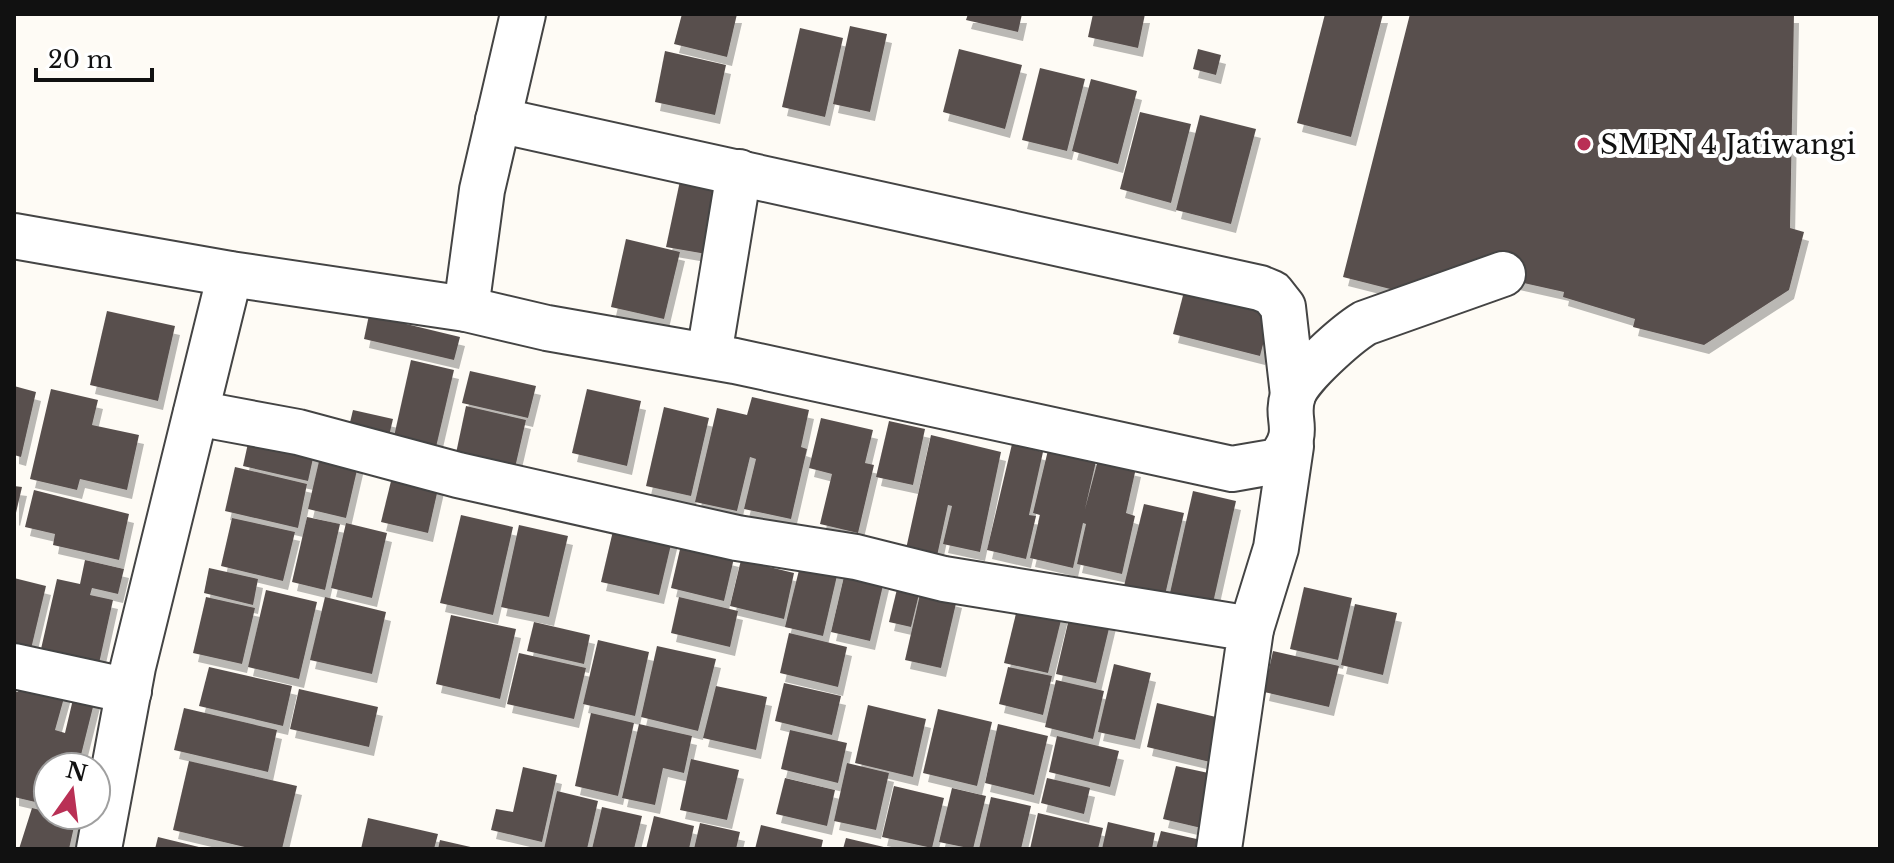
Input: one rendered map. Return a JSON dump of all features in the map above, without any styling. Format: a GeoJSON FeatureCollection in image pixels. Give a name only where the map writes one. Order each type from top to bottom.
{"type":"FeatureCollection","features":[{"type":"Feature","properties":{"kind":"street"},"geometry":{"type":"LineString","coordinates":[[466,309],[482,190],[523,14]]}},
{"type":"Feature","properties":{"kind":"street"},"geometry":{"type":"LineString","coordinates":[[498,120],[1272,293],[1283,307],[1293,395],[1291,446],[1276,548],[1251,629],[1219,849]]}},
{"type":"Feature","properties":{"kind":"street"},"geometry":{"type":"LineString","coordinates":[[709,355],[739,172]]}},
{"type":"Feature","properties":{"kind":"street"},"geometry":{"type":"LineString","coordinates":[[14,236],[230,274],[466,309],[547,328],[709,355],[1232,469],[1278,461],[1291,446]]}},
{"type":"Feature","properties":{"kind":"street"},"geometry":{"type":"LineString","coordinates":[[99,849],[129,691],[230,274]]}},
{"type":"Feature","properties":{"kind":"street"},"geometry":{"type":"LineString","coordinates":[[1293,395],[1336,344],[1365,323],[1503,274]]}},
{"type":"Feature","properties":{"kind":"street"},"geometry":{"type":"LineString","coordinates":[[196,413],[298,432],[458,475],[737,538],[856,557],[944,579],[1251,629]]}},
{"type":"Feature","properties":{"kind":"street"},"geometry":{"type":"LineString","coordinates":[[14,666],[129,691]]}},
{"type":"Feature","properties":{"kind":"building"},"geometry":{"type":"Polygon","coordinates":[[[682,14],[737,14],[727,57],[674,44],[682,14]]]}},
{"type":"Feature","properties":{"kind":"building"},"geometry":{"type":"Polygon","coordinates":[[[968,14],[1022,14],[1018,32],[966,20],[968,14]]]}},
{"type":"Feature","properties":{"kind":"building"},"geometry":{"type":"Polygon","coordinates":[[[1093,14],[1145,14],[1138,48],[1088,37],[1093,14]]]}},
{"type":"Feature","properties":{"kind":"building"},"geometry":{"type":"Polygon","coordinates":[[[1325,14],[1383,14],[1351,137],[1297,123],[1325,14]]]}},
{"type":"Feature","properties":{"kind":"building","name":"SMPN 4 Jatiwangi"},"geometry":{"type":"Polygon","coordinates":[[[1410,14],[1794,14],[1790,228],[1804,232],[1789,290],[1704,345],[1633,327],[1635,319],[1563,297],[1564,292],[1487,275],[1406,293],[1343,277],[1410,14]]]}},
{"type":"Feature","properties":{"kind":"building"},"geometry":{"type":"Polygon","coordinates":[[[850,26],[887,34],[870,112],[833,104],[850,26]]]}},
{"type":"Feature","properties":{"kind":"building"},"geometry":{"type":"Polygon","coordinates":[[[800,28],[843,38],[825,117],[782,107],[800,28]]]}},
{"type":"Feature","properties":{"kind":"building"},"geometry":{"type":"Polygon","coordinates":[[[959,49],[1022,65],[1005,129],[943,112],[959,49]]]}},
{"type":"Feature","properties":{"kind":"building"},"geometry":{"type":"Polygon","coordinates":[[[1198,49],[1221,55],[1216,75],[1193,69],[1198,49]]]}},
{"type":"Feature","properties":{"kind":"building"},"geometry":{"type":"Polygon","coordinates":[[[665,51],[726,65],[715,115],[655,102],[665,51]]]}},
{"type":"Feature","properties":{"kind":"building"},"geometry":{"type":"Polygon","coordinates":[[[1040,68],[1085,79],[1067,151],[1022,140],[1040,68]]]}},
{"type":"Feature","properties":{"kind":"building"},"geometry":{"type":"Polygon","coordinates":[[[1091,79],[1137,91],[1118,164],[1072,151],[1091,79]]]}},
{"type":"Feature","properties":{"kind":"building"},"geometry":{"type":"Polygon","coordinates":[[[1140,112],[1191,124],[1171,203],[1120,189],[1140,112]]]}},
{"type":"Feature","properties":{"kind":"building"},"geometry":{"type":"Polygon","coordinates":[[[1200,115],[1256,129],[1231,224],[1176,210],[1200,115]]]}},
{"type":"Feature","properties":{"kind":"building"},"geometry":{"type":"Polygon","coordinates":[[[681,176],[725,185],[712,255],[666,247],[681,176]]]}},
{"type":"Feature","properties":{"kind":"building"},"geometry":{"type":"Polygon","coordinates":[[[626,239],[680,252],[664,319],[611,307],[626,239]]]}},
{"type":"Feature","properties":{"kind":"building"},"geometry":{"type":"Polygon","coordinates":[[[1187,280],[1274,302],[1260,356],[1173,334],[1187,280]]]}},
{"type":"Feature","properties":{"kind":"building"},"geometry":{"type":"Polygon","coordinates":[[[107,311],[175,326],[158,401],[90,385],[107,311]]]}},
{"type":"Feature","properties":{"kind":"building"},"geometry":{"type":"Polygon","coordinates":[[[369,315],[460,337],[454,360],[364,339],[369,315]]]}},
{"type":"Feature","properties":{"kind":"building"},"geometry":{"type":"Polygon","coordinates":[[[411,360],[454,370],[433,460],[391,450],[411,360]]]}},
{"type":"Feature","properties":{"kind":"building"},"geometry":{"type":"Polygon","coordinates":[[[470,371],[536,386],[528,418],[462,403],[470,371]]]}},
{"type":"Feature","properties":{"kind":"building"},"geometry":{"type":"Polygon","coordinates":[[[14,386],[36,392],[21,457],[14,455],[14,386]]]}},
{"type":"Feature","properties":{"kind":"building"},"geometry":{"type":"Polygon","coordinates":[[[51,389],[98,400],[92,425],[139,435],[127,490],[80,479],[77,490],[30,479],[51,389]]]}},
{"type":"Feature","properties":{"kind":"building"},"geometry":{"type":"Polygon","coordinates":[[[587,389],[641,401],[627,466],[572,453],[587,389]]]}},
{"type":"Feature","properties":{"kind":"building"},"geometry":{"type":"Polygon","coordinates":[[[752,397],[809,410],[801,447],[807,449],[791,519],[744,509],[756,459],[750,457],[737,511],[695,502],[717,408],[747,415],[752,397]]]}},
{"type":"Feature","properties":{"kind":"building"},"geometry":{"type":"Polygon","coordinates":[[[466,406],[526,420],[514,472],[455,458],[466,406]]]}},
{"type":"Feature","properties":{"kind":"building"},"geometry":{"type":"Polygon","coordinates":[[[664,407],[709,418],[691,496],[646,486],[664,407]]]}},
{"type":"Feature","properties":{"kind":"building"},"geometry":{"type":"Polygon","coordinates":[[[353,410],[393,419],[385,453],[345,443],[353,410]]]}},
{"type":"Feature","properties":{"kind":"building"},"geometry":{"type":"Polygon","coordinates":[[[821,418],[873,430],[865,463],[874,465],[858,533],[820,524],[832,474],[809,468],[821,418]]]}},
{"type":"Feature","properties":{"kind":"building"},"geometry":{"type":"Polygon","coordinates":[[[889,421],[925,429],[913,485],[876,477],[889,421]]]}},
{"type":"Feature","properties":{"kind":"building"},"geometry":{"type":"Polygon","coordinates":[[[250,434],[315,449],[308,481],[243,466],[250,434]]]}},
{"type":"Feature","properties":{"kind":"building"},"geometry":{"type":"Polygon","coordinates":[[[931,435],[1001,452],[980,552],[943,544],[952,506],[948,505],[937,556],[906,549],[931,435]]]}},
{"type":"Feature","properties":{"kind":"building"},"geometry":{"type":"Polygon","coordinates":[[[1012,444],[1043,452],[1029,515],[1036,516],[1026,559],[987,550],[1012,444]]]}},
{"type":"Feature","properties":{"kind":"building"},"geometry":{"type":"Polygon","coordinates":[[[1049,446],[1097,457],[1085,509],[1098,460],[1136,468],[1126,513],[1135,516],[1122,574],[1077,564],[1086,524],[1083,523],[1073,568],[1030,558],[1040,515],[1033,513],[1049,446]]]}},
{"type":"Feature","properties":{"kind":"building"},"geometry":{"type":"Polygon","coordinates":[[[322,448],[360,457],[346,518],[308,509],[322,448]]]}},
{"type":"Feature","properties":{"kind":"building"},"geometry":{"type":"Polygon","coordinates":[[[235,467],[307,484],[298,528],[225,511],[235,467]]]}},
{"type":"Feature","properties":{"kind":"building"},"geometry":{"type":"Polygon","coordinates":[[[394,469],[440,480],[428,533],[381,522],[394,469]]]}},
{"type":"Feature","properties":{"kind":"building"},"geometry":{"type":"Polygon","coordinates":[[[14,486],[22,487],[15,517],[14,516],[14,486]]]}},
{"type":"Feature","properties":{"kind":"building"},"geometry":{"type":"Polygon","coordinates":[[[34,490],[129,514],[119,560],[53,545],[55,534],[25,527],[34,490]]]}},
{"type":"Feature","properties":{"kind":"building"},"geometry":{"type":"Polygon","coordinates":[[[1193,491],[1236,501],[1213,603],[1170,593],[1193,491]]]}},
{"type":"Feature","properties":{"kind":"building"},"geometry":{"type":"Polygon","coordinates":[[[1144,504],[1184,513],[1165,595],[1124,586],[1144,504]]]}},
{"type":"Feature","properties":{"kind":"building"},"geometry":{"type":"Polygon","coordinates":[[[461,515],[513,527],[493,615],[440,603],[461,515]]]}},
{"type":"Feature","properties":{"kind":"building"},"geometry":{"type":"Polygon","coordinates":[[[307,517],[340,524],[325,590],[292,582],[307,517]]]}},
{"type":"Feature","properties":{"kind":"building"},"geometry":{"type":"Polygon","coordinates":[[[232,518],[295,532],[283,581],[221,566],[232,518]]]}},
{"type":"Feature","properties":{"kind":"building"},"geometry":{"type":"Polygon","coordinates":[[[616,518],[674,532],[659,595],[601,582],[616,518]]]}},
{"type":"Feature","properties":{"kind":"building"},"geometry":{"type":"Polygon","coordinates":[[[346,523],[387,533],[372,598],[331,588],[346,523]]]}},
{"type":"Feature","properties":{"kind":"building"},"geometry":{"type":"Polygon","coordinates":[[[519,525],[568,536],[549,617],[501,607],[519,525]]]}},
{"type":"Feature","properties":{"kind":"building"},"geometry":{"type":"Polygon","coordinates":[[[681,545],[734,558],[724,601],[671,588],[681,545]]]}},
{"type":"Feature","properties":{"kind":"building"},"geometry":{"type":"Polygon","coordinates":[[[802,558],[839,567],[823,636],[785,627],[802,558]]]}},
{"type":"Feature","properties":{"kind":"building"},"geometry":{"type":"Polygon","coordinates":[[[85,560],[124,569],[118,594],[92,588],[90,595],[113,600],[98,668],[54,658],[55,652],[41,649],[57,579],[80,584],[85,560]]]}},
{"type":"Feature","properties":{"kind":"building"},"geometry":{"type":"Polygon","coordinates":[[[741,560],[794,573],[784,619],[730,606],[741,560]]]}},
{"type":"Feature","properties":{"kind":"building"},"geometry":{"type":"Polygon","coordinates":[[[209,568],[258,579],[253,605],[204,593],[209,568]]]}},
{"type":"Feature","properties":{"kind":"building"},"geometry":{"type":"Polygon","coordinates":[[[845,572],[884,581],[870,641],[831,632],[845,572]]]}},
{"type":"Feature","properties":{"kind":"building"},"geometry":{"type":"Polygon","coordinates":[[[14,578],[46,586],[31,649],[14,645],[14,578]]]}},
{"type":"Feature","properties":{"kind":"building"},"geometry":{"type":"Polygon","coordinates":[[[899,581],[921,586],[911,627],[889,622],[899,581]]]}},
{"type":"Feature","properties":{"kind":"building"},"geometry":{"type":"Polygon","coordinates":[[[1304,587],[1352,598],[1338,660],[1290,649],[1304,587]]]}},
{"type":"Feature","properties":{"kind":"building"},"geometry":{"type":"Polygon","coordinates":[[[266,590],[317,602],[299,679],[248,667],[266,590]]]}},
{"type":"Feature","properties":{"kind":"building"},"geometry":{"type":"Polygon","coordinates":[[[921,590],[957,599],[941,668],[905,660],[921,590]]]}},
{"type":"Feature","properties":{"kind":"building"},"geometry":{"type":"Polygon","coordinates":[[[206,597],[255,608],[242,664],[193,653],[206,597]]]}},
{"type":"Feature","properties":{"kind":"building"},"geometry":{"type":"Polygon","coordinates":[[[325,597],[386,612],[372,674],[310,660],[325,597]]]}},
{"type":"Feature","properties":{"kind":"building"},"geometry":{"type":"Polygon","coordinates":[[[679,597],[738,611],[730,647],[671,633],[679,597]]]}},
{"type":"Feature","properties":{"kind":"building"},"geometry":{"type":"Polygon","coordinates":[[[1019,601],[1063,612],[1048,673],[1004,663],[1019,601]]]}},
{"type":"Feature","properties":{"kind":"building"},"geometry":{"type":"Polygon","coordinates":[[[1355,604],[1397,613],[1383,675],[1341,665],[1355,604]]]}},
{"type":"Feature","properties":{"kind":"building"},"geometry":{"type":"Polygon","coordinates":[[[1071,610],[1111,620],[1096,683],[1056,674],[1071,610]]]}},
{"type":"Feature","properties":{"kind":"building"},"geometry":{"type":"Polygon","coordinates":[[[451,615],[516,629],[500,699],[436,684],[451,615]]]}},
{"type":"Feature","properties":{"kind":"building"},"geometry":{"type":"Polygon","coordinates":[[[534,622],[590,635],[584,664],[527,651],[534,622]]]}},
{"type":"Feature","properties":{"kind":"building"},"geometry":{"type":"Polygon","coordinates":[[[789,633],[847,647],[838,687],[780,673],[789,633]]]}},
{"type":"Feature","properties":{"kind":"building"},"geometry":{"type":"Polygon","coordinates":[[[598,640],[649,652],[635,716],[583,704],[598,640]]]}},
{"type":"Feature","properties":{"kind":"building"},"geometry":{"type":"Polygon","coordinates":[[[657,646],[716,659],[698,731],[641,717],[657,646]]]}},
{"type":"Feature","properties":{"kind":"building"},"geometry":{"type":"Polygon","coordinates":[[[1273,651],[1339,666],[1329,707],[1264,692],[1273,651]]]}},
{"type":"Feature","properties":{"kind":"building"},"geometry":{"type":"Polygon","coordinates":[[[519,653],[586,668],[574,719],[507,704],[519,653]]]}},
{"type":"Feature","properties":{"kind":"building"},"geometry":{"type":"Polygon","coordinates":[[[1114,664],[1151,673],[1135,740],[1098,732],[1114,664]]]}},
{"type":"Feature","properties":{"kind":"building"},"geometry":{"type":"Polygon","coordinates":[[[209,667],[292,686],[283,726],[199,706],[209,667]]]}},
{"type":"Feature","properties":{"kind":"building"},"geometry":{"type":"Polygon","coordinates":[[[1008,667],[1052,676],[1043,715],[999,704],[1008,667]]]}},
{"type":"Feature","properties":{"kind":"building"},"geometry":{"type":"Polygon","coordinates":[[[21,679],[69,680],[55,730],[65,733],[74,695],[95,699],[82,751],[32,751],[32,801],[14,797],[14,691],[18,692],[21,679]]]}},
{"type":"Feature","properties":{"kind":"building"},"geometry":{"type":"Polygon","coordinates":[[[1056,680],[1104,691],[1093,739],[1045,727],[1056,680]]]}},
{"type":"Feature","properties":{"kind":"building"},"geometry":{"type":"Polygon","coordinates":[[[784,683],[841,696],[832,735],[775,721],[784,683]]]}},
{"type":"Feature","properties":{"kind":"building"},"geometry":{"type":"Polygon","coordinates":[[[716,686],[767,697],[756,750],[703,738],[716,686]]]}},
{"type":"Feature","properties":{"kind":"building"},"geometry":{"type":"Polygon","coordinates":[[[299,689],[378,707],[369,747],[290,729],[299,689]]]}},
{"type":"Feature","properties":{"kind":"building"},"geometry":{"type":"Polygon","coordinates":[[[1157,703],[1237,722],[1227,766],[1147,747],[1157,703]]]}},
{"type":"Feature","properties":{"kind":"building"},"geometry":{"type":"Polygon","coordinates":[[[868,705],[926,719],[913,777],[855,763],[868,705]]]}},
{"type":"Feature","properties":{"kind":"building"},"geometry":{"type":"Polygon","coordinates":[[[184,708],[277,730],[268,772],[174,750],[184,708]]]}},
{"type":"Feature","properties":{"kind":"building"},"geometry":{"type":"Polygon","coordinates":[[[938,709],[992,722],[977,786],[923,773],[938,709]]]}},
{"type":"Feature","properties":{"kind":"building"},"geometry":{"type":"Polygon","coordinates":[[[591,713],[634,723],[618,796],[575,786],[591,713]]]}},
{"type":"Feature","properties":{"kind":"building"},"geometry":{"type":"Polygon","coordinates":[[[639,724],[692,736],[684,773],[663,768],[655,805],[622,798],[639,724]]]}},
{"type":"Feature","properties":{"kind":"building"},"geometry":{"type":"Polygon","coordinates":[[[998,724],[1048,736],[1034,795],[985,783],[998,724]]]}},
{"type":"Feature","properties":{"kind":"building"},"geometry":{"type":"Polygon","coordinates":[[[790,730],[847,743],[838,783],[781,769],[790,730]]]}},
{"type":"Feature","properties":{"kind":"building"},"geometry":{"type":"Polygon","coordinates":[[[1057,736],[1119,751],[1110,787],[1049,772],[1057,736]]]}},
{"type":"Feature","properties":{"kind":"building"},"geometry":{"type":"Polygon","coordinates":[[[691,759],[739,770],[727,820],[680,810],[691,759]]]}},
{"type":"Feature","properties":{"kind":"building"},"geometry":{"type":"Polygon","coordinates":[[[189,761],[297,786],[282,849],[253,849],[173,830],[189,761]]]}},
{"type":"Feature","properties":{"kind":"building"},"geometry":{"type":"Polygon","coordinates":[[[847,763],[889,773],[876,830],[834,821],[847,763]]]}},
{"type":"Feature","properties":{"kind":"building"},"geometry":{"type":"Polygon","coordinates":[[[1176,766],[1227,777],[1214,831],[1163,819],[1176,766]]]}},
{"type":"Feature","properties":{"kind":"building"},"geometry":{"type":"Polygon","coordinates":[[[523,767],[557,775],[542,842],[491,830],[496,809],[513,812],[523,767]]]}},
{"type":"Feature","properties":{"kind":"building"},"geometry":{"type":"Polygon","coordinates":[[[785,778],[835,790],[827,826],[776,814],[785,778]]]}},
{"type":"Feature","properties":{"kind":"building"},"geometry":{"type":"Polygon","coordinates":[[[1047,778],[1090,788],[1084,814],[1041,803],[1047,778]]]}},
{"type":"Feature","properties":{"kind":"building"},"geometry":{"type":"Polygon","coordinates":[[[894,786],[944,798],[932,848],[882,837],[894,786]]]}},
{"type":"Feature","properties":{"kind":"building"},"geometry":{"type":"Polygon","coordinates":[[[952,788],[986,796],[973,849],[939,842],[952,788]]]}},
{"type":"Feature","properties":{"kind":"building"},"geometry":{"type":"Polygon","coordinates":[[[557,791],[598,801],[587,849],[544,849],[557,791]]]}},
{"type":"Feature","properties":{"kind":"building"},"geometry":{"type":"Polygon","coordinates":[[[991,797],[1031,806],[1021,849],[979,849],[991,797]]]}},
{"type":"Feature","properties":{"kind":"building"},"geometry":{"type":"Polygon","coordinates":[[[602,807],[642,816],[634,849],[592,849],[602,807]]]}},
{"type":"Feature","properties":{"kind":"building"},"geometry":{"type":"Polygon","coordinates":[[[32,808],[32,831],[73,831],[69,849],[19,849],[32,808]]]}},
{"type":"Feature","properties":{"kind":"building"},"geometry":{"type":"Polygon","coordinates":[[[1038,813],[1103,828],[1098,849],[1030,849],[1038,813]]]}},
{"type":"Feature","properties":{"kind":"building"},"geometry":{"type":"Polygon","coordinates":[[[654,816],[694,826],[689,849],[646,849],[654,816]]]}},
{"type":"Feature","properties":{"kind":"building"},"geometry":{"type":"Polygon","coordinates":[[[368,818],[438,834],[434,849],[361,849],[368,818]]]}},
{"type":"Feature","properties":{"kind":"building"},"geometry":{"type":"Polygon","coordinates":[[[1108,822],[1155,833],[1152,849],[1102,849],[1108,822]]]}},
{"type":"Feature","properties":{"kind":"building"},"geometry":{"type":"Polygon","coordinates":[[[700,823],[740,832],[736,849],[694,849],[700,823]]]}},
{"type":"Feature","properties":{"kind":"building"},"geometry":{"type":"Polygon","coordinates":[[[761,825],[823,840],[821,849],[755,849],[761,825]]]}},
{"type":"Feature","properties":{"kind":"building"},"geometry":{"type":"Polygon","coordinates":[[[1161,831],[1210,842],[1208,849],[1156,849],[1161,831]]]}},
{"type":"Feature","properties":{"kind":"building"},"geometry":{"type":"Polygon","coordinates":[[[158,837],[203,848],[203,849],[155,849],[158,837]]]}},
{"type":"Feature","properties":{"kind":"building"},"geometry":{"type":"Polygon","coordinates":[[[846,838],[888,848],[888,849],[843,849],[846,838]]]}},
{"type":"Feature","properties":{"kind":"building"},"geometry":{"type":"Polygon","coordinates":[[[440,840],[475,848],[475,849],[438,849],[440,840]]]}},
{"type":"Feature","properties":{"kind":"place","name":"SMPN 4 Jatiwangi"},"geometry":{"type":"Point","coordinates":[1584,144]}}]}
